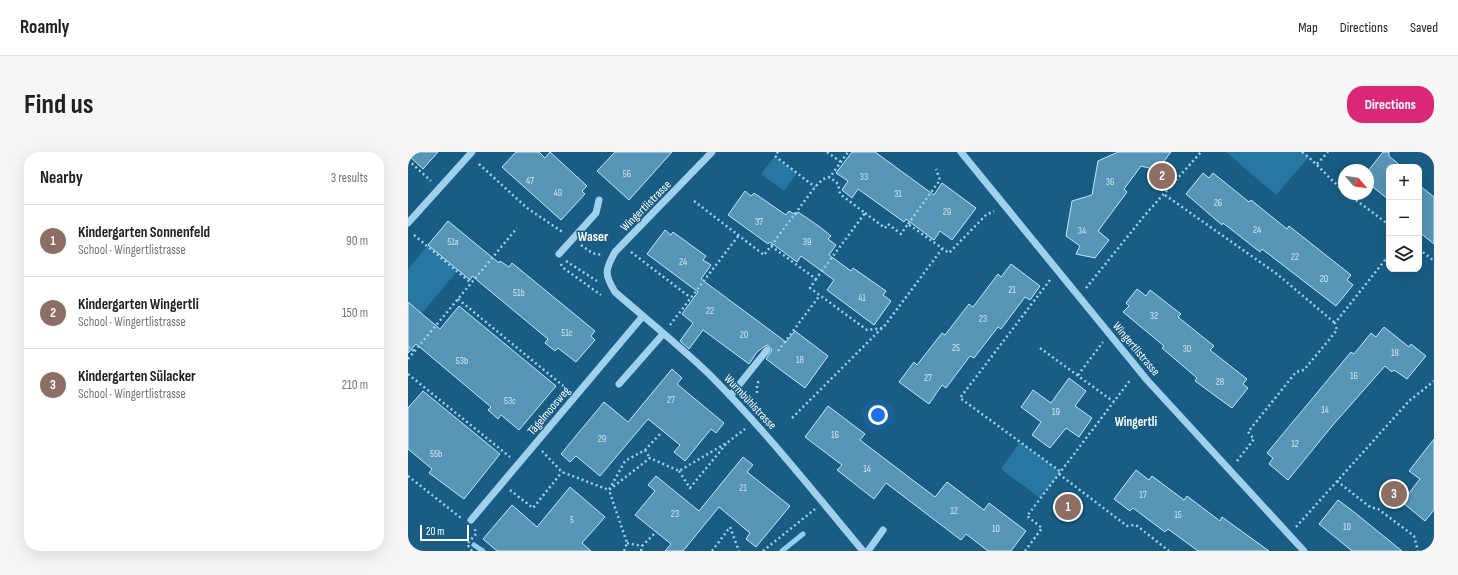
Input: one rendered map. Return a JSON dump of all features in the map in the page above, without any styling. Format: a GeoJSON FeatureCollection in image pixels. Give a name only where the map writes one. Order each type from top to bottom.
{"type":"FeatureCollection","features":[{"type":"Feature","properties":{"kind":"street"},"geometry":{"type":"LineString","coordinates":[[408,223],[472,152]]}},
{"type":"Feature","properties":{"kind":"street","name":"Wingertlistrasse"},"geometry":{"type":"LineString","coordinates":[[608,280],[606,267],[615,252],[712,152]]}},
{"type":"Feature","properties":{"kind":"street","name":"Wingertlistrasse"},"geometry":{"type":"LineString","coordinates":[[961,152],[1138,370],[1304,551]]}},
{"type":"Feature","properties":{"kind":"street"},"geometry":{"type":"LineString","coordinates":[[559,254],[596,213],[599,200]]}},
{"type":"Feature","properties":{"kind":"street","name":"Wurmbühlstrasse"},"geometry":{"type":"LineString","coordinates":[[608,280],[615,292],[708,373],[730,396],[770,440],[863,551]]}},
{"type":"Feature","properties":{"kind":"street","name":"Tägelmoosweg"},"geometry":{"type":"LineString","coordinates":[[472,520],[643,316]]}},
{"type":"Feature","properties":{"kind":"street"},"geometry":{"type":"LineString","coordinates":[[620,384],[663,334]]}},
{"type":"Feature","properties":{"kind":"street"},"geometry":{"type":"LineString","coordinates":[[730,396],[767,350]]}},
{"type":"Feature","properties":{"kind":"street"},"geometry":{"type":"LineString","coordinates":[[868,551],[883,530]]}},
{"type":"Feature","properties":{"kind":"path"},"geometry":{"type":"LineString","coordinates":[[778,152],[775,156],[815,187]]}},
{"type":"Feature","properties":{"kind":"path"},"geometry":{"type":"LineString","coordinates":[[827,152],[841,162]]}},
{"type":"Feature","properties":{"kind":"path"},"geometry":{"type":"LineString","coordinates":[[694,201],[764,254],[815,187],[823,179],[830,177],[848,152]]}},
{"type":"Feature","properties":{"kind":"path"},"geometry":{"type":"LineString","coordinates":[[1084,290],[1145,215],[1201,152]]}},
{"type":"Feature","properties":{"kind":"path"},"geometry":{"type":"LineString","coordinates":[[1302,152],[1317,164],[1328,178],[1338,186]]}},
{"type":"Feature","properties":{"kind":"path"},"geometry":{"type":"LineString","coordinates":[[1317,164],[1328,152]]}},
{"type":"Feature","properties":{"kind":"path"},"geometry":{"type":"LineString","coordinates":[[408,160],[431,181]]}},
{"type":"Feature","properties":{"kind":"path"},"geometry":{"type":"LineString","coordinates":[[479,164],[527,208],[592,253],[604,255]]}},
{"type":"Feature","properties":{"kind":"path"},"geometry":{"type":"LineString","coordinates":[[830,177],[838,184],[840,194],[885,228],[888,224],[901,234],[940,180],[936,169]]}},
{"type":"Feature","properties":{"kind":"path"},"geometry":{"type":"LineString","coordinates":[[1164,195],[1276,274],[1335,323],[1337,330],[1304,370],[1296,372],[1248,432],[1254,439],[1235,462]]}},
{"type":"Feature","properties":{"kind":"path"},"geometry":{"type":"LineString","coordinates":[[1356,200],[1386,223]]}},
{"type":"Feature","properties":{"kind":"path"},"geometry":{"type":"LineString","coordinates":[[908,224],[949,253],[986,215],[1005,206]]}},
{"type":"Feature","properties":{"kind":"path"},"geometry":{"type":"LineString","coordinates":[[865,213],[810,288],[867,330],[883,328]]}},
{"type":"Feature","properties":{"kind":"path"},"geometry":{"type":"LineString","coordinates":[[408,359],[517,228]]}},
{"type":"Feature","properties":{"kind":"path"},"geometry":{"type":"LineString","coordinates":[[414,235],[471,283]]}},
{"type":"Feature","properties":{"kind":"path"},"geometry":{"type":"LineString","coordinates":[[663,334],[739,235]]}},
{"type":"Feature","properties":{"kind":"path"},"geometry":{"type":"LineString","coordinates":[[622,245],[691,298]]}},
{"type":"Feature","properties":{"kind":"path"},"geometry":{"type":"LineString","coordinates":[[771,246],[816,279]]}},
{"type":"Feature","properties":{"kind":"path"},"geometry":{"type":"LineString","coordinates":[[792,418],[883,328],[942,248]]}},
{"type":"Feature","properties":{"kind":"path"},"geometry":{"type":"LineString","coordinates":[[1422,251],[1434,261]]}},
{"type":"Feature","properties":{"kind":"path"},"geometry":{"type":"LineString","coordinates":[[559,254],[585,274],[597,281],[608,280]]}},
{"type":"Feature","properties":{"kind":"path"},"geometry":{"type":"LineString","coordinates":[[559,254],[562,267],[601,296]]}},
{"type":"Feature","properties":{"kind":"path"},"geometry":{"type":"LineString","coordinates":[[1335,323],[1386,259]]}},
{"type":"Feature","properties":{"kind":"path"},"geometry":{"type":"LineString","coordinates":[[1057,271],[960,398],[1060,473],[1127,526],[1136,525],[1169,551]]}},
{"type":"Feature","properties":{"kind":"path"},"geometry":{"type":"LineString","coordinates":[[777,352],[820,295]]}},
{"type":"Feature","properties":{"kind":"path"},"geometry":{"type":"LineString","coordinates":[[458,299],[575,396]]}},
{"type":"Feature","properties":{"kind":"path"},"geometry":{"type":"LineString","coordinates":[[1078,375],[1109,335]]}},
{"type":"Feature","properties":{"kind":"path"},"geometry":{"type":"LineString","coordinates":[[408,347],[414,352]]}},
{"type":"Feature","properties":{"kind":"path"},"geometry":{"type":"LineString","coordinates":[[1040,348],[1114,402]]}},
{"type":"Feature","properties":{"kind":"path"},"geometry":{"type":"LineString","coordinates":[[1025,551],[1042,528],[1027,516],[1138,370]]}},
{"type":"Feature","properties":{"kind":"path"},"geometry":{"type":"LineString","coordinates":[[408,374],[519,464]]}},
{"type":"Feature","properties":{"kind":"path"},"geometry":{"type":"LineString","coordinates":[[757,393],[757,385],[760,378]]}},
{"type":"Feature","properties":{"kind":"path"},"geometry":{"type":"LineString","coordinates":[[1296,528],[1409,401],[1434,381]]}},
{"type":"Feature","properties":{"kind":"path"},"geometry":{"type":"LineString","coordinates":[[680,471],[728,442],[747,427]]}},
{"type":"Feature","properties":{"kind":"path"},"geometry":{"type":"LineString","coordinates":[[624,551],[627,543],[609,490],[625,461],[645,450],[660,434]]}},
{"type":"Feature","properties":{"kind":"path"},"geometry":{"type":"LineString","coordinates":[[645,450],[650,458],[680,471],[690,488],[728,442]]}},
{"type":"Feature","properties":{"kind":"path"},"geometry":{"type":"LineString","coordinates":[[535,444],[562,472],[609,490]]}},
{"type":"Feature","properties":{"kind":"path"},"geometry":{"type":"LineString","coordinates":[[609,490],[650,458]]}},
{"type":"Feature","properties":{"kind":"path"},"geometry":{"type":"LineString","coordinates":[[502,483],[532,508],[562,472]]}},
{"type":"Feature","properties":{"kind":"path"},"geometry":{"type":"LineString","coordinates":[[408,476],[462,519],[472,520],[476,534],[467,544],[472,551]]}},
{"type":"Feature","properties":{"kind":"path"},"geometry":{"type":"LineString","coordinates":[[1338,482],[1370,507],[1378,509],[1414,536],[1418,551]]}},
{"type":"Feature","properties":{"kind":"path"},"geometry":{"type":"LineString","coordinates":[[763,551],[817,508]]}},
{"type":"Feature","properties":{"kind":"path"},"geometry":{"type":"LineString","coordinates":[[712,551],[730,527],[739,551]]}},
{"type":"Feature","properties":{"kind":"path"},"geometry":{"type":"LineString","coordinates":[[641,551],[642,546],[656,532]]}},
{"type":"Feature","properties":{"kind":"path"},"geometry":{"type":"LineString","coordinates":[[627,543],[642,546]]}},
{"type":"Feature","properties":{"kind":"shaded area"},"geometry":{"type":"Polygon","coordinates":[[[1226,152],[1302,152],[1309,157],[1276,195],[1226,152]]]}},
{"type":"Feature","properties":{"kind":"shaded area"},"geometry":{"type":"Polygon","coordinates":[[[775,156],[797,173],[784,191],[761,174],[775,156]]]}},
{"type":"Feature","properties":{"kind":"shaded area"},"geometry":{"type":"Polygon","coordinates":[[[428,245],[458,270],[422,313],[408,302],[408,269],[428,245]]]}},
{"type":"Feature","properties":{"kind":"shaded area"},"geometry":{"type":"Polygon","coordinates":[[[1020,442],[1061,472],[1040,498],[1001,469],[1020,442]]]}},
{"type":"Feature","properties":{"kind":"building"},"geometry":{"type":"Polygon","coordinates":[[[408,152],[438,152],[423,169],[408,155],[408,152]]]}},
{"type":"Feature","properties":{"kind":"building"},"geometry":{"type":"Polygon","coordinates":[[[516,152],[539,152],[545,158],[550,152],[587,186],[582,191],[585,194],[561,220],[502,167],[516,152]]]}},
{"type":"Feature","properties":{"kind":"building"},"geometry":{"type":"Polygon","coordinates":[[[615,152],[672,152],[629,200],[597,171],[615,152]]]}},
{"type":"Feature","properties":{"kind":"building"},"geometry":{"type":"Polygon","coordinates":[[[852,152],[875,152],[934,195],[942,183],[976,208],[952,240],[940,231],[934,240],[906,219],[904,222],[858,189],[852,198],[842,190],[848,181],[836,173],[852,152]]]}},
{"type":"Feature","properties":{"kind":"building"},"geometry":{"type":"Polygon","coordinates":[[[1118,152],[1171,152],[1157,170],[1141,166],[1124,189],[1127,192],[1098,231],[1109,240],[1095,258],[1076,254],[1080,246],[1066,236],[1072,201],[1092,195],[1098,161],[1118,152]]]}},
{"type":"Feature","properties":{"kind":"building"},"geometry":{"type":"Polygon","coordinates":[[[1383,152],[1389,152],[1389,156],[1398,164],[1386,164],[1386,198],[1374,188],[1374,164],[1383,152]]]}},
{"type":"Feature","properties":{"kind":"building"},"geometry":{"type":"Polygon","coordinates":[[[1203,173],[1209,178],[1213,173],[1249,202],[1251,200],[1287,229],[1289,226],[1351,275],[1347,280],[1353,285],[1336,306],[1262,249],[1260,252],[1223,223],[1222,225],[1186,194],[1203,173]]]}},
{"type":"Feature","properties":{"kind":"building"},"geometry":{"type":"Polygon","coordinates":[[[1422,187],[1434,197],[1434,244],[1422,234],[1422,187]]]}},
{"type":"Feature","properties":{"kind":"building"},"geometry":{"type":"Polygon","coordinates":[[[745,191],[751,196],[754,193],[786,215],[789,211],[796,215],[798,212],[820,227],[831,236],[828,239],[836,245],[829,255],[851,271],[853,268],[886,291],[883,295],[891,301],[874,325],[827,290],[834,280],[801,256],[797,262],[770,242],[768,244],[728,215],[745,191]]]}},
{"type":"Feature","properties":{"kind":"building"},"geometry":{"type":"Polygon","coordinates":[[[448,221],[499,263],[500,261],[509,267],[512,263],[595,331],[591,336],[595,340],[576,362],[558,348],[555,351],[545,343],[548,339],[472,276],[470,280],[428,245],[448,221]]]}},
{"type":"Feature","properties":{"kind":"building"},"geometry":{"type":"Polygon","coordinates":[[[665,230],[671,235],[673,232],[706,256],[703,260],[711,265],[701,279],[786,342],[795,331],[828,356],[805,388],[766,359],[772,350],[768,345],[757,352],[749,364],[703,330],[689,349],[680,341],[693,323],[682,314],[698,292],[647,254],[665,230]]]}},
{"type":"Feature","properties":{"kind":"building"},"geometry":{"type":"Polygon","coordinates":[[[1011,264],[1040,286],[1030,300],[1025,297],[1001,329],[998,327],[974,358],[970,356],[946,388],[942,385],[929,404],[899,382],[914,362],[917,365],[942,333],[945,335],[969,304],[973,307],[998,274],[1001,277],[1011,264]]]}},
{"type":"Feature","properties":{"kind":"building"},"geometry":{"type":"Polygon","coordinates":[[[1137,289],[1146,296],[1150,290],[1181,314],[1178,317],[1214,346],[1210,350],[1247,379],[1243,384],[1248,388],[1232,408],[1195,381],[1197,378],[1162,348],[1164,346],[1123,312],[1129,306],[1126,303],[1137,289]]]}},
{"type":"Feature","properties":{"kind":"building"},"geometry":{"type":"Polygon","coordinates":[[[408,302],[440,329],[459,306],[556,386],[519,430],[501,415],[498,419],[488,410],[491,407],[416,344],[408,353],[408,302]]]}},
{"type":"Feature","properties":{"kind":"building"},"geometry":{"type":"Polygon","coordinates":[[[1384,327],[1409,347],[1411,344],[1426,356],[1407,379],[1394,370],[1392,372],[1385,366],[1332,426],[1288,480],[1269,464],[1273,458],[1267,453],[1351,352],[1354,354],[1371,333],[1376,337],[1384,327]]]}},
{"type":"Feature","properties":{"kind":"building"},"geometry":{"type":"Polygon","coordinates":[[[672,369],[682,378],[677,384],[724,423],[716,433],[711,429],[685,461],[674,452],[680,445],[648,419],[600,476],[576,456],[570,462],[561,454],[604,402],[628,422],[672,369]]]}},
{"type":"Feature","properties":{"kind":"building"},"geometry":{"type":"Polygon","coordinates":[[[1069,378],[1086,391],[1075,406],[1092,418],[1079,437],[1066,428],[1050,448],[1032,435],[1041,422],[1021,407],[1033,390],[1051,403],[1069,378]]]}},
{"type":"Feature","properties":{"kind":"building"},"geometry":{"type":"Polygon","coordinates":[[[423,391],[500,454],[464,499],[429,473],[432,469],[408,449],[408,408],[423,391]]]}},
{"type":"Feature","properties":{"kind":"building"},"geometry":{"type":"Polygon","coordinates":[[[828,406],[865,434],[860,440],[935,497],[947,482],[984,510],[989,503],[1026,531],[1011,551],[988,551],[966,534],[961,540],[886,483],[874,499],[837,470],[842,465],[805,437],[828,406]]]}},
{"type":"Feature","properties":{"kind":"building"},"geometry":{"type":"Polygon","coordinates":[[[1434,439],[1434,510],[1425,521],[1402,502],[1420,479],[1409,471],[1434,439]]]}},
{"type":"Feature","properties":{"kind":"building"},"geometry":{"type":"Polygon","coordinates":[[[743,457],[753,465],[747,472],[790,506],[756,547],[746,539],[750,533],[719,507],[683,551],[665,551],[671,544],[635,515],[655,491],[648,485],[656,476],[699,511],[743,457]]]}},
{"type":"Feature","properties":{"kind":"building"},"geometry":{"type":"Polygon","coordinates":[[[1136,470],[1149,480],[1152,476],[1184,500],[1187,496],[1220,521],[1222,517],[1269,551],[1198,551],[1168,529],[1165,532],[1133,508],[1130,511],[1114,499],[1136,470]]]}},
{"type":"Feature","properties":{"kind":"building"},"geometry":{"type":"Polygon","coordinates":[[[570,487],[605,517],[582,543],[591,551],[497,551],[483,539],[512,505],[537,527],[570,487]]]}},
{"type":"Feature","properties":{"kind":"building"},"geometry":{"type":"Polygon","coordinates":[[[1338,500],[1402,551],[1352,551],[1319,524],[1338,500]]]}},
{"type":"Feature","properties":{"kind":"waterway"},"geometry":{"type":"LineString","coordinates":[[782,551],[803,534]]}},
{"type":"Feature","properties":{"kind":"waterway"},"geometry":{"type":"LineString","coordinates":[[474,545],[483,551]]}},
{"type":"Feature","properties":{"kind":"place","name":"Kindergarten Wingertli"},"geometry":{"type":"Point","coordinates":[1162,176]}},
{"type":"Feature","properties":{"kind":"place","name":"Kindergarten Sülacker"},"geometry":{"type":"Point","coordinates":[1394,494]}},
{"type":"Feature","properties":{"kind":"place","name":"Kindergarten Sonnenfeld"},"geometry":{"type":"Point","coordinates":[1068,507]}},
{"type":"Feature","properties":{"kind":"district","name":"Waser"},"geometry":{"type":"Point","coordinates":[593,236]}},
{"type":"Feature","properties":{"kind":"district","name":"Wingertli"},"geometry":{"type":"Point","coordinates":[1136,422]}}]}
